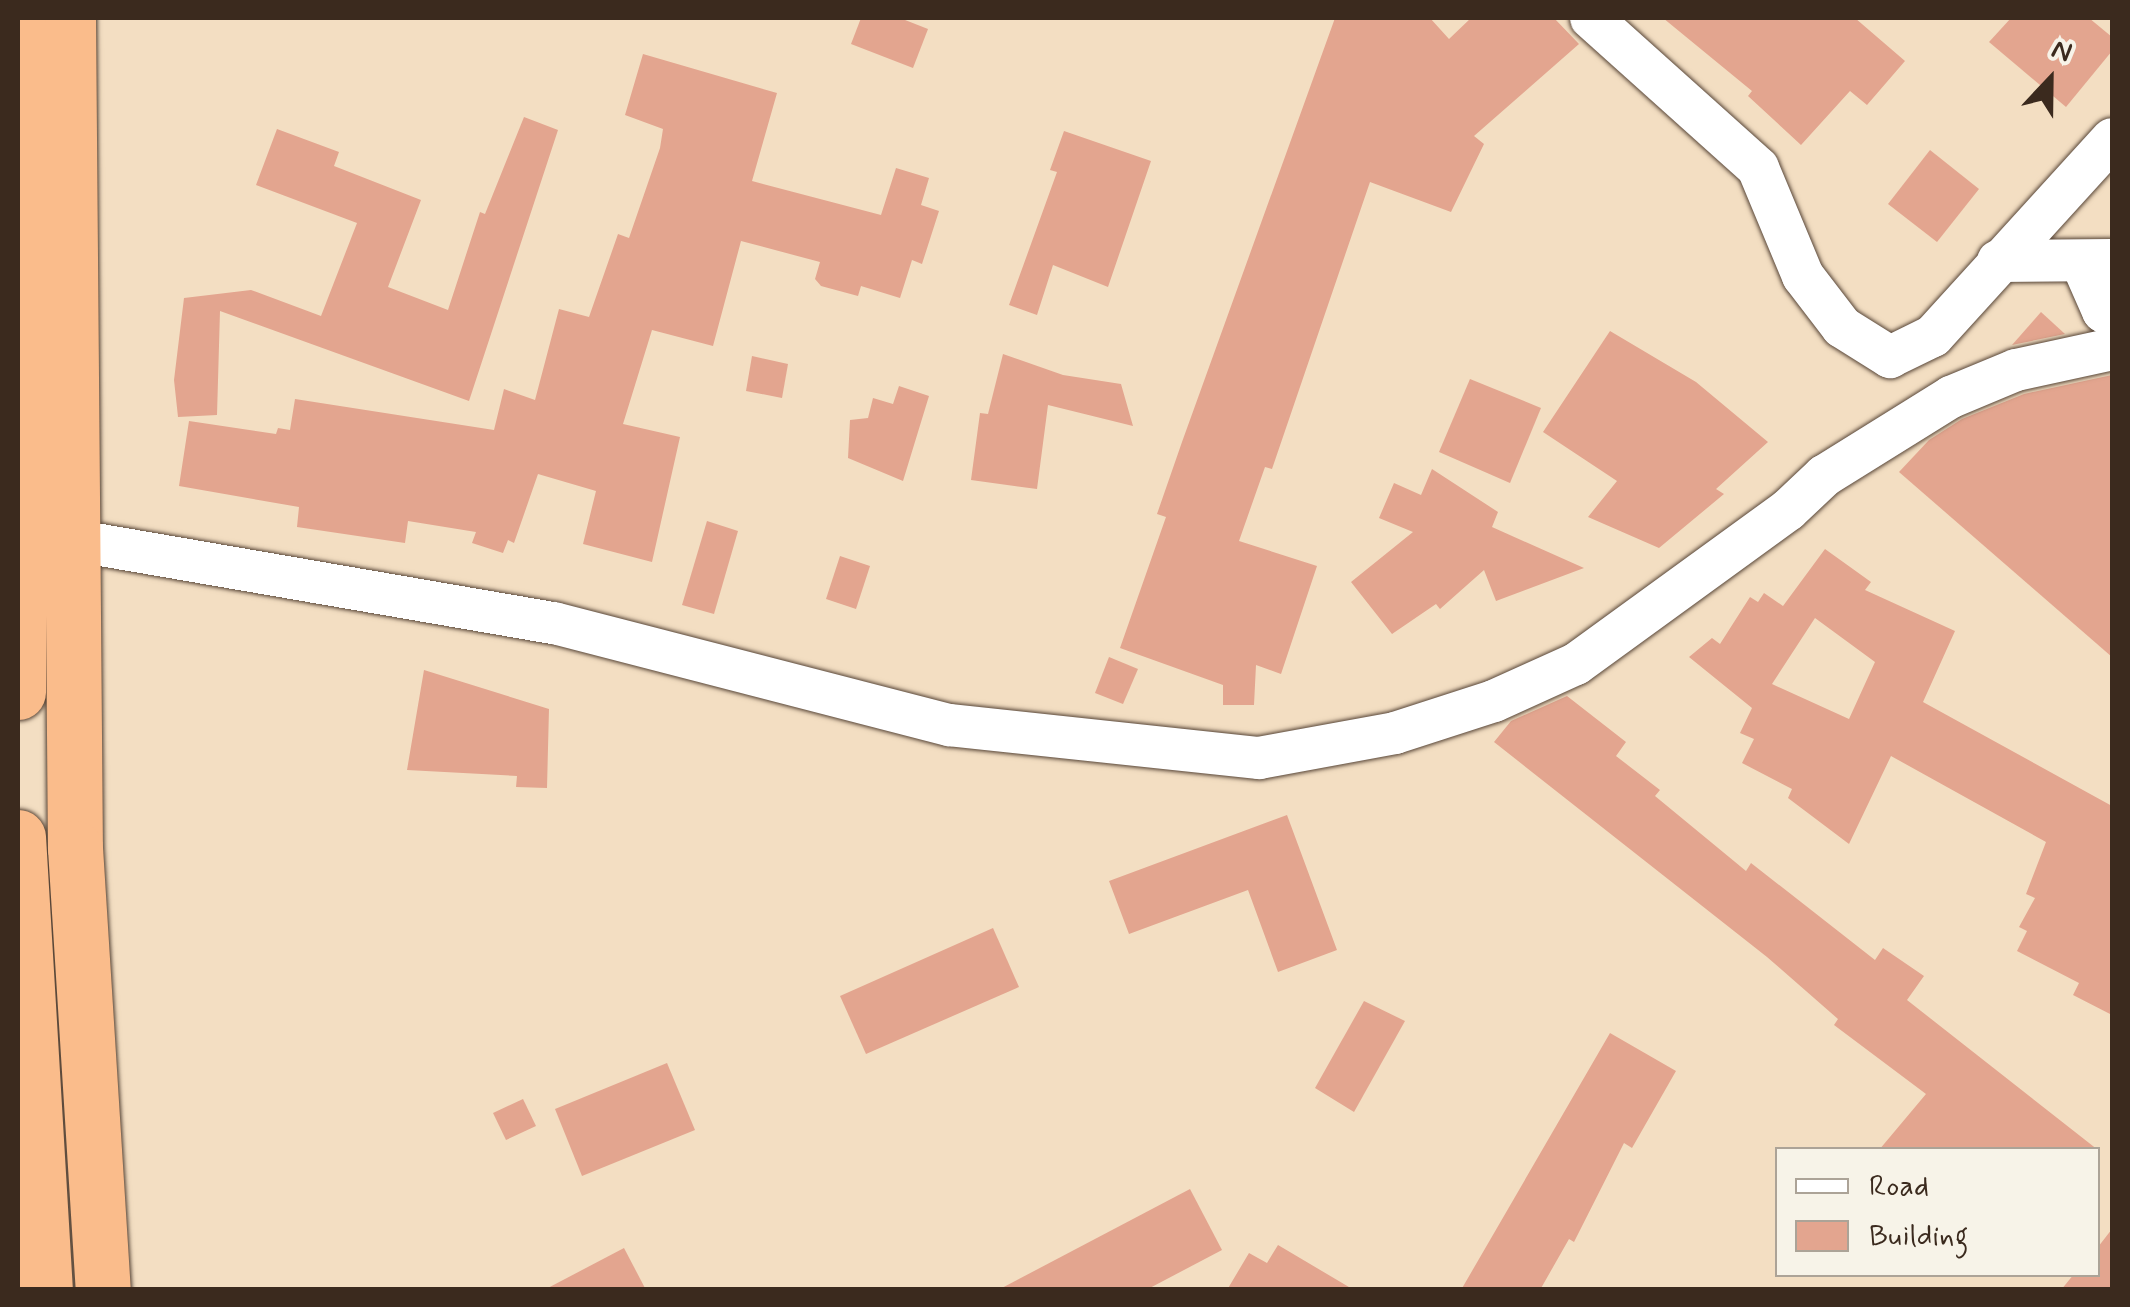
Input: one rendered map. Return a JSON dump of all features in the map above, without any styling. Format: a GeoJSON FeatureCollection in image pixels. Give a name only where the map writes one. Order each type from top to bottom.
{"type":"FeatureCollection","features":[{"type":"Feature","properties":{"kind":"highway"},"geometry":{"type":"LineString","coordinates":[[68,18],[81,1012],[103,1290]]}},
{"type":"Feature","properties":{"kind":"highway"},"geometry":{"type":"LineString","coordinates":[[18,25],[18,692]]}},
{"type":"Feature","properties":{"kind":"highway"},"geometry":{"type":"LineString","coordinates":[[18,838],[45,1290]]}},
{"type":"Feature","properties":{"kind":"street"},"geometry":{"type":"LineString","coordinates":[[1591,18],[1758,168],[1804,276],[1842,327],[1890,357],[1933,336],[1998,260],[2112,139]]}},
{"type":"Feature","properties":{"kind":"street"},"geometry":{"type":"LineString","coordinates":[[1998,260],[2097,261],[2103,311],[2112,316]]}},
{"type":"Feature","properties":{"kind":"street"},"geometry":{"type":"LineString","coordinates":[[72,540],[554,622],[949,725],[1259,758],[1395,732],[1494,702],[1576,664],[1788,510],[1824,476],[1951,396],[2016,370],[2112,349]]}},
{"type":"Feature","properties":{"kind":"building"},"geometry":{"type":"Polygon","coordinates":[[[861,18],[900,18],[928,29],[913,68],[851,44],[861,18]]]}},
{"type":"Feature","properties":{"kind":"building"},"geometry":{"type":"Polygon","coordinates":[[[1335,18],[1430,18],[1449,39],[1471,18],[1554,18],[1579,44],[1474,136],[1484,144],[1451,212],[1370,182],[1272,469],[1265,467],[1239,541],[1317,566],[1281,674],[1256,665],[1254,705],[1223,705],[1223,685],[1120,648],[1166,517],[1157,514],[1335,18]]]}},
{"type":"Feature","properties":{"kind":"building"},"geometry":{"type":"Polygon","coordinates":[[[1663,18],[1855,18],[1905,61],[1867,105],[1850,91],[1801,145],[1748,96],[1752,91],[1663,18]]]}},
{"type":"Feature","properties":{"kind":"building"},"geometry":{"type":"Polygon","coordinates":[[[2011,18],[2089,18],[2112,37],[2112,51],[2066,107],[1989,42],[2011,18]]]}},
{"type":"Feature","properties":{"kind":"building"},"geometry":{"type":"Polygon","coordinates":[[[643,54],[777,93],[752,181],[881,215],[896,168],[929,178],[921,205],[939,211],[922,264],[912,260],[900,298],[861,286],[858,296],[821,286],[815,279],[820,262],[741,241],[713,346],[652,330],[623,424],[680,437],[652,562],[583,544],[596,491],[538,474],[514,543],[508,540],[503,553],[472,543],[476,532],[408,521],[405,543],[297,527],[299,507],[179,486],[189,421],[276,434],[278,428],[290,430],[295,399],[494,430],[504,389],[535,400],[559,309],[589,317],[618,234],[629,238],[660,148],[663,129],[625,115],[643,54]]]}},
{"type":"Feature","properties":{"kind":"building"},"geometry":{"type":"Polygon","coordinates":[[[524,117],[558,130],[469,401],[220,311],[217,415],[178,417],[174,380],[184,298],[251,290],[321,316],[357,223],[256,185],[277,129],[339,152],[334,166],[421,200],[388,287],[448,310],[480,212],[485,214],[524,117]]]}},
{"type":"Feature","properties":{"kind":"building"},"geometry":{"type":"Polygon","coordinates":[[[1064,131],[1151,161],[1108,287],[1053,265],[1037,315],[1009,305],[1057,172],[1050,170],[1064,131]]]}},
{"type":"Feature","properties":{"kind":"building"},"geometry":{"type":"Polygon","coordinates":[[[1930,150],[1979,189],[1937,242],[1888,204],[1930,150]]]}},
{"type":"Feature","properties":{"kind":"building"},"geometry":{"type":"Polygon","coordinates":[[[2041,312],[2065,334],[2012,345],[2041,312]]]}},
{"type":"Feature","properties":{"kind":"building"},"geometry":{"type":"Polygon","coordinates":[[[1610,331],[1696,382],[1768,442],[1716,489],[1724,494],[1659,548],[1588,517],[1617,481],[1543,432],[1610,331]]]}},
{"type":"Feature","properties":{"kind":"building"},"geometry":{"type":"Polygon","coordinates":[[[1003,354],[1063,375],[1121,384],[1133,426],[1048,405],[1037,489],[971,480],[980,413],[988,414],[1003,354]]]}},
{"type":"Feature","properties":{"kind":"building"},"geometry":{"type":"Polygon","coordinates":[[[752,356],[788,364],[782,398],[746,391],[752,356]]]}},
{"type":"Feature","properties":{"kind":"building"},"geometry":{"type":"Polygon","coordinates":[[[2112,375],[2112,657],[1899,472],[1929,440],[1962,419],[2024,394],[2112,375]]]}},
{"type":"Feature","properties":{"kind":"building"},"geometry":{"type":"Polygon","coordinates":[[[1470,379],[1541,408],[1510,483],[1439,452],[1470,379]]]}},
{"type":"Feature","properties":{"kind":"building"},"geometry":{"type":"Polygon","coordinates":[[[899,386],[929,396],[903,481],[848,458],[850,420],[868,418],[873,398],[893,404],[899,386]]]}},
{"type":"Feature","properties":{"kind":"building"},"geometry":{"type":"Polygon","coordinates":[[[1432,469],[1498,512],[1492,527],[1584,568],[1496,601],[1484,570],[1440,609],[1436,604],[1392,634],[1351,582],[1413,532],[1379,518],[1394,483],[1421,495],[1432,469]]]}},
{"type":"Feature","properties":{"kind":"building"},"geometry":{"type":"Polygon","coordinates":[[[707,521],[738,531],[714,614],[682,605],[707,521]]]}},
{"type":"Feature","properties":{"kind":"building"},"geometry":{"type":"Polygon","coordinates":[[[1825,549],[1871,582],[1865,590],[1955,631],[1923,702],[2112,806],[2112,1015],[2073,995],[2079,983],[2017,951],[2027,931],[2019,927],[2035,898],[2026,894],[2046,842],[1891,756],[1849,844],[1788,798],[1792,789],[1742,763],[1754,739],[1740,733],[1752,708],[1689,657],[1712,638],[1720,644],[1750,597],[1758,602],[1764,593],[1783,606],[1825,549]],[[1815,618],[1772,684],[1849,719],[1875,662],[1815,618]]]}},
{"type":"Feature","properties":{"kind":"building"},"geometry":{"type":"Polygon","coordinates":[[[840,556],[870,566],[856,609],[826,599],[840,556]]]}},
{"type":"Feature","properties":{"kind":"building"},"geometry":{"type":"Polygon","coordinates":[[[1109,657],[1138,669],[1123,704],[1095,693],[1109,657]]]}},
{"type":"Feature","properties":{"kind":"building"},"geometry":{"type":"Polygon","coordinates":[[[424,670],[549,709],[547,788],[516,787],[517,776],[407,770],[424,670]]]}},
{"type":"Feature","properties":{"kind":"building"},"geometry":{"type":"Polygon","coordinates":[[[1567,696],[1626,742],[1616,756],[1660,790],[1655,796],[1746,871],[1751,863],[1875,960],[1883,948],[1924,976],[1907,1000],[2094,1147],[1882,1147],[1926,1094],[1834,1025],[1838,1019],[1767,957],[1494,742],[1511,721],[1567,696]]]}},
{"type":"Feature","properties":{"kind":"building"},"geometry":{"type":"Polygon","coordinates":[[[1287,815],[1337,950],[1278,972],[1248,890],[1129,934],[1109,881],[1287,815]]]}},
{"type":"Feature","properties":{"kind":"building"},"geometry":{"type":"Polygon","coordinates":[[[993,928],[1019,987],[866,1054],[840,996],[993,928]]]}},
{"type":"Feature","properties":{"kind":"building"},"geometry":{"type":"Polygon","coordinates":[[[1364,1001],[1405,1021],[1354,1112],[1315,1088],[1364,1001]]]}},
{"type":"Feature","properties":{"kind":"building"},"geometry":{"type":"Polygon","coordinates":[[[1610,1033],[1676,1071],[1632,1148],[1624,1143],[1574,1242],[1569,1239],[1540,1290],[1461,1290],[1610,1033]]]}},
{"type":"Feature","properties":{"kind":"building"},"geometry":{"type":"Polygon","coordinates":[[[667,1063],[695,1130],[582,1176],[555,1109],[667,1063]]]}},
{"type":"Feature","properties":{"kind":"building"},"geometry":{"type":"Polygon","coordinates":[[[523,1099],[536,1126],[506,1140],[493,1113],[523,1099]]]}},
{"type":"Feature","properties":{"kind":"building"},"geometry":{"type":"Polygon","coordinates":[[[1190,1189],[1222,1250],[1146,1290],[998,1290],[1190,1189]]]}},
{"type":"Feature","properties":{"kind":"building"},"geometry":{"type":"Polygon","coordinates":[[[2112,1229],[2112,1290],[2061,1290],[2072,1277],[2100,1277],[2100,1244],[2112,1229]]]}},
{"type":"Feature","properties":{"kind":"building"},"geometry":{"type":"Polygon","coordinates":[[[1278,1245],[1354,1290],[1227,1290],[1249,1253],[1267,1263],[1278,1245]]]}},
{"type":"Feature","properties":{"kind":"building"},"geometry":{"type":"Polygon","coordinates":[[[624,1248],[646,1290],[544,1290],[624,1248]]]}}]}
